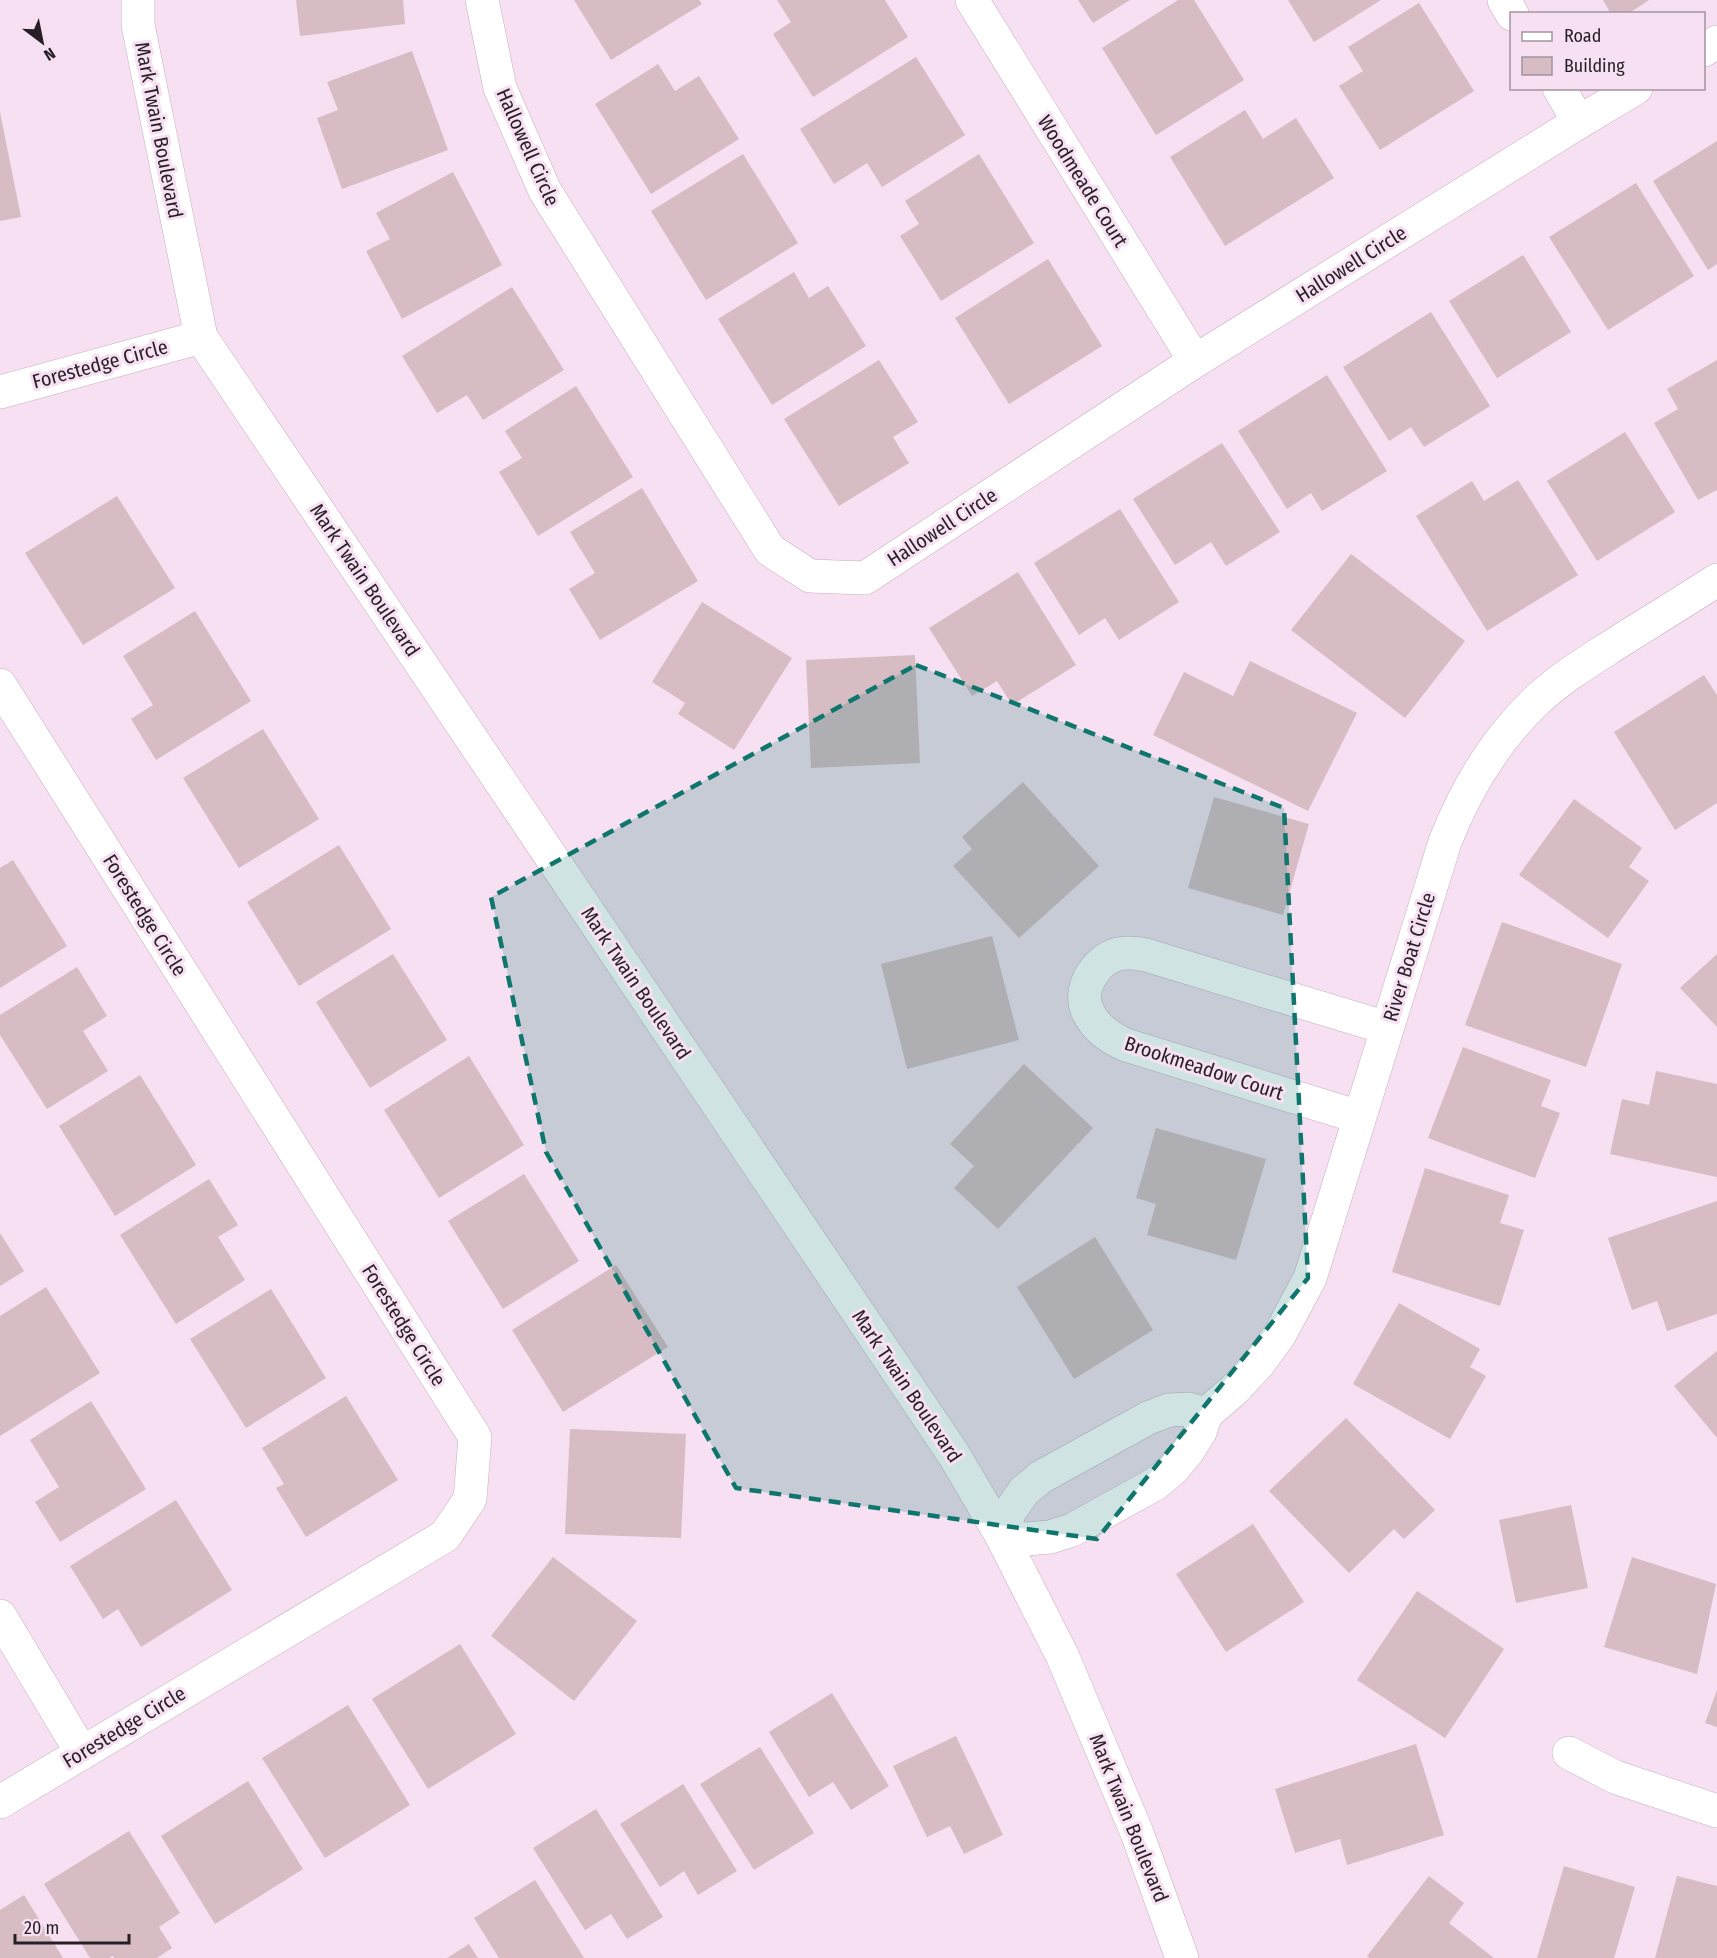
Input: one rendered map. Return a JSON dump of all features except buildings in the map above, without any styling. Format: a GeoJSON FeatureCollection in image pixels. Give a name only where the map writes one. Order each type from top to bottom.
{"type":"FeatureCollection","features":[{"type":"Feature","properties":{"kind":"street","name":"Mark Twain Boulevard"},"geometry":{"type":"LineString","coordinates":[[138,0],[138,25],[201,337],[954,1455],[1001,1535],[1062,1655],[1137,1833],[1182,1958]]}},
{"type":"Feature","properties":{"kind":"street","name":"Hallowell Circle"},"geometry":{"type":"LineString","coordinates":[[482,0],[500,88],[544,191],[770,550],[810,576],[865,578],[1195,362],[1633,90]]}},
{"type":"Feature","properties":{"kind":"street","name":"Woodmeade Court"},"geometry":{"type":"LineString","coordinates":[[972,0],[1195,362]]}},
{"type":"Feature","properties":{"kind":"street"},"geometry":{"type":"LineString","coordinates":[[1559,90],[1579,122]]}},
{"type":"Feature","properties":{"kind":"street","name":"Forestedge Circle"},"geometry":{"type":"LineString","coordinates":[[0,392],[201,337]]}},
{"type":"Feature","properties":{"kind":"street","name":"River Boat Circle"},"geometry":{"type":"LineString","coordinates":[[1001,1535],[1026,1539],[1050,1537],[1071,1530],[1155,1484],[1172,1470],[1188,1451],[1200,1432],[1206,1414],[1259,1364],[1280,1334],[1310,1278],[1449,831],[1473,780],[1514,725],[1564,678],[1717,580]]}},
{"type":"Feature","properties":{"kind":"street","name":"Forestedge Circle"},"geometry":{"type":"LineString","coordinates":[[0,685],[475,1437],[470,1499],[445,1536],[0,1802]]}},
{"type":"Feature","properties":{"kind":"street","name":"Brookmeadow Court"},"geometry":{"type":"LineString","coordinates":[[1359,1117],[1126,1045],[1110,1038],[1097,1026],[1087,1011],[1084,993],[1089,978],[1100,965],[1116,955],[1132,952],[1387,1028]]}},
{"type":"Feature","properties":{"kind":"street"},"geometry":{"type":"LineString","coordinates":[[1001,1535],[1010,1511],[1024,1491],[1041,1476],[1148,1418],[1169,1410],[1190,1409],[1206,1414]]}},
{"type":"Feature","properties":{"kind":"street"},"geometry":{"type":"LineString","coordinates":[[0,1616],[82,1753]]}},
{"type":"Feature","properties":{"kind":"street"},"geometry":{"type":"LineString","coordinates":[[1569,1753],[1615,1777],[1717,1811]]}},
{"type":"Feature","properties":{"kind":"highlighted area"},"geometry":{"type":"Polygon","coordinates":[[[916,665],[1284,808],[1308,1278],[1097,1539],[736,1488],[546,1152],[491,897],[916,665]]]}}]}
